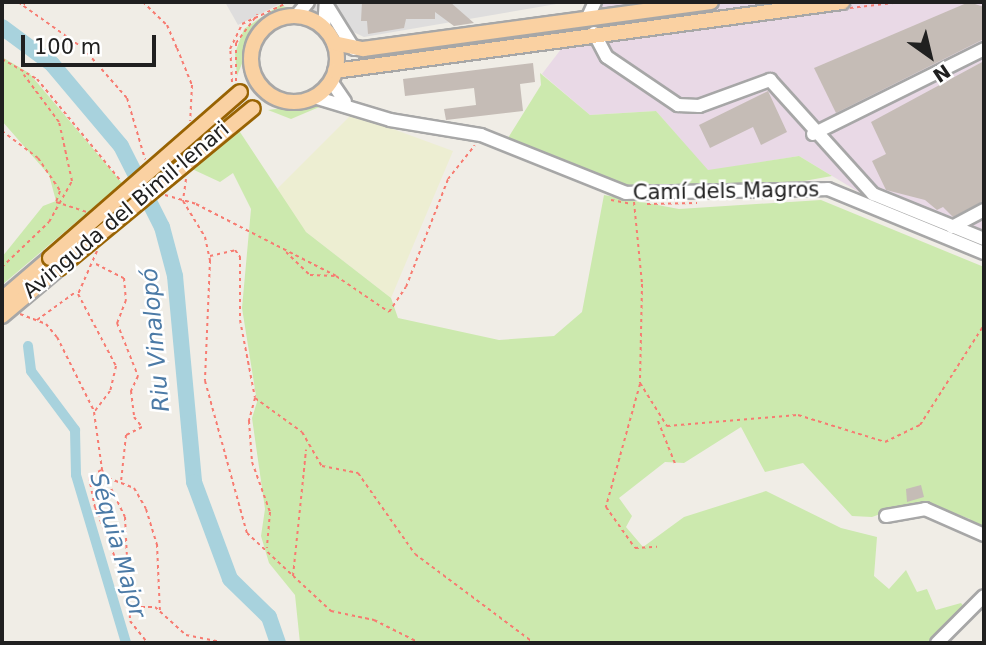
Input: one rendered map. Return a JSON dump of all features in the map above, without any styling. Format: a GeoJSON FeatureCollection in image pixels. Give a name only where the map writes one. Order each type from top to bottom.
{"type":"FeatureCollection","features":[{"type":"Feature","properties":{"kind":"main road"},"geometry":{"type":"LineString","coordinates":[[334,43],[354,49],[711,2]]}},
{"type":"Feature","properties":{"kind":"main road"},"geometry":{"type":"LineString","coordinates":[[251,66],[259,85],[282,100],[314,97],[333,76],[594,33],[842,2]]}},
{"type":"Feature","properties":{"kind":"main road"},"geometry":{"type":"LineString","coordinates":[[236,89],[251,66],[263,29],[296,16],[324,28],[334,43],[333,76]]}},
{"type":"Feature","properties":{"kind":"main road","name":"Avinguda del Bimil·lenari"},"geometry":{"type":"LineString","coordinates":[[2,316],[236,89]]}},
{"type":"Feature","properties":{"kind":"main road","name":"Avinguda del Bimil·lenari"},"geometry":{"type":"LineString","coordinates":[[2,299],[55,263],[253,108],[282,100]]}},
{"type":"Feature","properties":{"kind":"street"},"geometry":{"type":"LineString","coordinates":[[296,16],[308,2]]}},
{"type":"Feature","properties":{"kind":"street"},"geometry":{"type":"LineString","coordinates":[[587,19],[595,2]]}},
{"type":"Feature","properties":{"kind":"street"},"geometry":{"type":"LineString","coordinates":[[324,28],[326,3]]}},
{"type":"Feature","properties":{"kind":"street"},"geometry":{"type":"LineString","coordinates":[[326,3],[354,49]]}},
{"type":"Feature","properties":{"kind":"street"},"geometry":{"type":"LineString","coordinates":[[594,33],[607,57],[678,105],[699,106],[770,80],[813,134],[873,194],[984,239]]}},
{"type":"Feature","properties":{"kind":"street"},"geometry":{"type":"LineString","coordinates":[[813,134],[984,49]]}},
{"type":"Feature","properties":{"kind":"street"},"geometry":{"type":"LineString","coordinates":[[876,103],[905,96],[984,57]]}},
{"type":"Feature","properties":{"kind":"street"},"geometry":{"type":"LineString","coordinates":[[333,76],[345,102]]}},
{"type":"Feature","properties":{"kind":"street","name":"Camí dels Magros"},"geometry":{"type":"LineString","coordinates":[[314,97],[345,102],[390,120],[481,135],[634,199],[828,190],[984,253]]}},
{"type":"Feature","properties":{"kind":"street"},"geometry":{"type":"LineString","coordinates":[[952,227],[984,210]]}},
{"type":"Feature","properties":{"kind":"street"},"geometry":{"type":"LineString","coordinates":[[886,516],[925,509],[984,535]]}},
{"type":"Feature","properties":{"kind":"street"},"geometry":{"type":"LineString","coordinates":[[937,643],[984,596]]}},
{"type":"Feature","properties":{"kind":"path"},"geometry":{"type":"LineString","coordinates":[[18,2],[83,48],[127,98],[141,130],[145,164]]}},
{"type":"Feature","properties":{"kind":"path"},"geometry":{"type":"LineString","coordinates":[[23,2],[30,11]]}},
{"type":"Feature","properties":{"kind":"path"},"geometry":{"type":"LineString","coordinates":[[144,2],[167,25],[192,85],[190,125]]}},
{"type":"Feature","properties":{"kind":"path"},"geometry":{"type":"LineString","coordinates":[[236,89],[235,35],[261,12],[289,2]]}},
{"type":"Feature","properties":{"kind":"path"},"geometry":{"type":"LineString","coordinates":[[2,59],[24,75],[59,121],[72,181],[61,206],[2,267]]}},
{"type":"Feature","properties":{"kind":"path"},"geometry":{"type":"LineString","coordinates":[[24,75],[37,79],[75,120],[122,183]]}},
{"type":"Feature","properties":{"kind":"path"},"geometry":{"type":"LineString","coordinates":[[2,131],[38,158],[60,191],[61,206]]}},
{"type":"Feature","properties":{"kind":"path"},"geometry":{"type":"LineString","coordinates":[[159,193],[183,201],[336,276],[382,313],[395,307],[448,179],[481,135]]}},
{"type":"Feature","properties":{"kind":"path"},"geometry":{"type":"LineString","coordinates":[[186,171],[183,201],[209,256],[205,381],[247,533],[331,611],[374,620],[420,643]]}},
{"type":"Feature","properties":{"kind":"path"},"geometry":{"type":"LineString","coordinates":[[610,189],[613,204],[634,199],[703,202]]}},
{"type":"Feature","properties":{"kind":"path"},"geometry":{"type":"LineString","coordinates":[[634,199],[642,284],[640,383],[606,507],[635,548],[657,547]]}},
{"type":"Feature","properties":{"kind":"path"},"geometry":{"type":"LineString","coordinates":[[61,206],[86,213]]}},
{"type":"Feature","properties":{"kind":"path"},"geometry":{"type":"LineString","coordinates":[[35,321],[78,290],[94,264],[100,244]]}},
{"type":"Feature","properties":{"kind":"path"},"geometry":{"type":"LineString","coordinates":[[209,256],[235,250],[240,257],[240,320],[255,398],[249,421],[252,462],[272,533],[266,549]]}},
{"type":"Feature","properties":{"kind":"path"},"geometry":{"type":"LineString","coordinates":[[285,251],[310,275],[336,276]]}},
{"type":"Feature","properties":{"kind":"path"},"geometry":{"type":"LineString","coordinates":[[94,264],[124,278],[126,300],[117,323],[138,376],[131,391],[134,417],[142,427],[126,435],[121,482]]}},
{"type":"Feature","properties":{"kind":"path"},"geometry":{"type":"LineString","coordinates":[[78,290],[116,366],[110,391],[94,412]]}},
{"type":"Feature","properties":{"kind":"path"},"geometry":{"type":"LineString","coordinates":[[17,313],[35,321],[57,337],[94,412],[102,470],[125,517],[133,606],[130,621],[148,643]]}},
{"type":"Feature","properties":{"kind":"path"},"geometry":{"type":"LineString","coordinates":[[657,420],[667,426],[799,415],[885,442],[920,425],[984,325]]}},
{"type":"Feature","properties":{"kind":"path"},"geometry":{"type":"LineString","coordinates":[[640,383],[676,466]]}},
{"type":"Feature","properties":{"kind":"path"},"geometry":{"type":"LineString","coordinates":[[255,398],[302,432],[307,449],[293,577]]}},
{"type":"Feature","properties":{"kind":"path"},"geometry":{"type":"LineString","coordinates":[[307,449],[322,466],[358,473],[415,554],[534,643]]}},
{"type":"Feature","properties":{"kind":"path"},"geometry":{"type":"LineString","coordinates":[[102,470],[89,477],[93,497],[133,606]]}},
{"type":"Feature","properties":{"kind":"path"},"geometry":{"type":"LineString","coordinates":[[106,477],[134,488],[157,544],[160,614]]}},
{"type":"Feature","properties":{"kind":"path"},"geometry":{"type":"LineString","coordinates":[[133,606],[155,607],[186,635],[226,643]]}},
{"type":"Feature","properties":{"kind":"shaded area"},"geometry":{"type":"Polygon","coordinates":[[[225,2],[284,2],[238,25],[225,2]]]}},
{"type":"Feature","properties":{"kind":"shaded area"},"geometry":{"type":"Polygon","coordinates":[[[288,2],[568,2],[364,37],[288,2]]]}},
{"type":"Feature","properties":{"kind":"shaded area"},"geometry":{"type":"Polygon","coordinates":[[[597,2],[984,2],[984,244],[882,206],[799,156],[708,171],[656,111],[590,115],[542,74],[597,2]]]}},
{"type":"Feature","properties":{"kind":"green space"},"geometry":{"type":"Polygon","coordinates":[[[280,5],[291,9],[257,26],[237,76],[235,53],[244,29],[280,5]]]}},
{"type":"Feature","properties":{"kind":"green space"},"geometry":{"type":"Polygon","coordinates":[[[2,57],[29,73],[122,183],[2,285],[2,257],[43,206],[56,201],[49,175],[2,121],[2,57]]]}},
{"type":"Feature","properties":{"kind":"green space"},"geometry":{"type":"Polygon","coordinates":[[[540,73],[590,115],[656,111],[708,170],[799,156],[832,176],[737,193],[632,188],[508,138],[541,85],[540,73]]]}},
{"type":"Feature","properties":{"kind":"green space"},"geometry":{"type":"Polygon","coordinates":[[[319,103],[324,105],[291,119],[268,110],[319,103]]]}},
{"type":"Feature","properties":{"kind":"green space"},"geometry":{"type":"Polygon","coordinates":[[[352,114],[453,151],[391,298],[306,232],[275,191],[352,114]]]}},
{"type":"Feature","properties":{"kind":"green space"},"geometry":{"type":"Polygon","coordinates":[[[238,129],[306,232],[391,298],[398,318],[499,340],[554,336],[582,312],[604,195],[679,209],[821,200],[984,267],[984,533],[971,530],[970,519],[937,507],[908,504],[872,517],[852,516],[803,463],[765,472],[741,427],[684,463],[665,462],[619,498],[632,516],[626,527],[643,547],[684,517],[766,491],[841,528],[877,537],[874,576],[889,589],[906,570],[917,592],[927,589],[936,610],[961,603],[969,613],[943,643],[300,643],[295,595],[269,563],[261,536],[265,509],[252,418],[257,402],[242,308],[251,209],[233,173],[220,182],[192,169],[238,129]]]}},
{"type":"Feature","properties":{"kind":"building"},"geometry":{"type":"Polygon","coordinates":[[[362,2],[450,2],[474,23],[454,26],[435,12],[435,19],[406,19],[404,28],[368,34],[367,21],[361,21],[362,2]]]}},
{"type":"Feature","properties":{"kind":"building"},"geometry":{"type":"Polygon","coordinates":[[[969,2],[984,7],[984,39],[836,113],[814,68],[969,2]]]}},
{"type":"Feature","properties":{"kind":"building"},"geometry":{"type":"Polygon","coordinates":[[[984,61],[984,201],[953,217],[943,207],[937,210],[925,200],[886,190],[872,161],[886,154],[871,122],[984,61]]]}},
{"type":"Feature","properties":{"kind":"building"},"geometry":{"type":"Polygon","coordinates":[[[533,63],[535,82],[520,84],[523,111],[446,120],[444,109],[476,105],[474,88],[405,96],[403,79],[533,63]]]}},
{"type":"Feature","properties":{"kind":"building"},"geometry":{"type":"Polygon","coordinates":[[[768,91],[787,132],[761,145],[753,127],[710,148],[699,125],[768,91]]]}},
{"type":"Feature","properties":{"kind":"building"},"geometry":{"type":"Polygon","coordinates":[[[921,485],[924,497],[907,502],[906,489],[921,485]]]}},
{"type":"Feature","properties":{"kind":"waterway","name":"Riu Vinalopó"},"geometry":{"type":"LineString","coordinates":[[2,27],[52,64],[121,146],[162,227],[175,276],[194,482],[230,579],[269,617],[278,643]]}},
{"type":"Feature","properties":{"kind":"waterway","name":"Séquia Major"},"geometry":{"type":"LineString","coordinates":[[28,346],[31,371],[75,430],[76,475],[126,643]]}}]}
